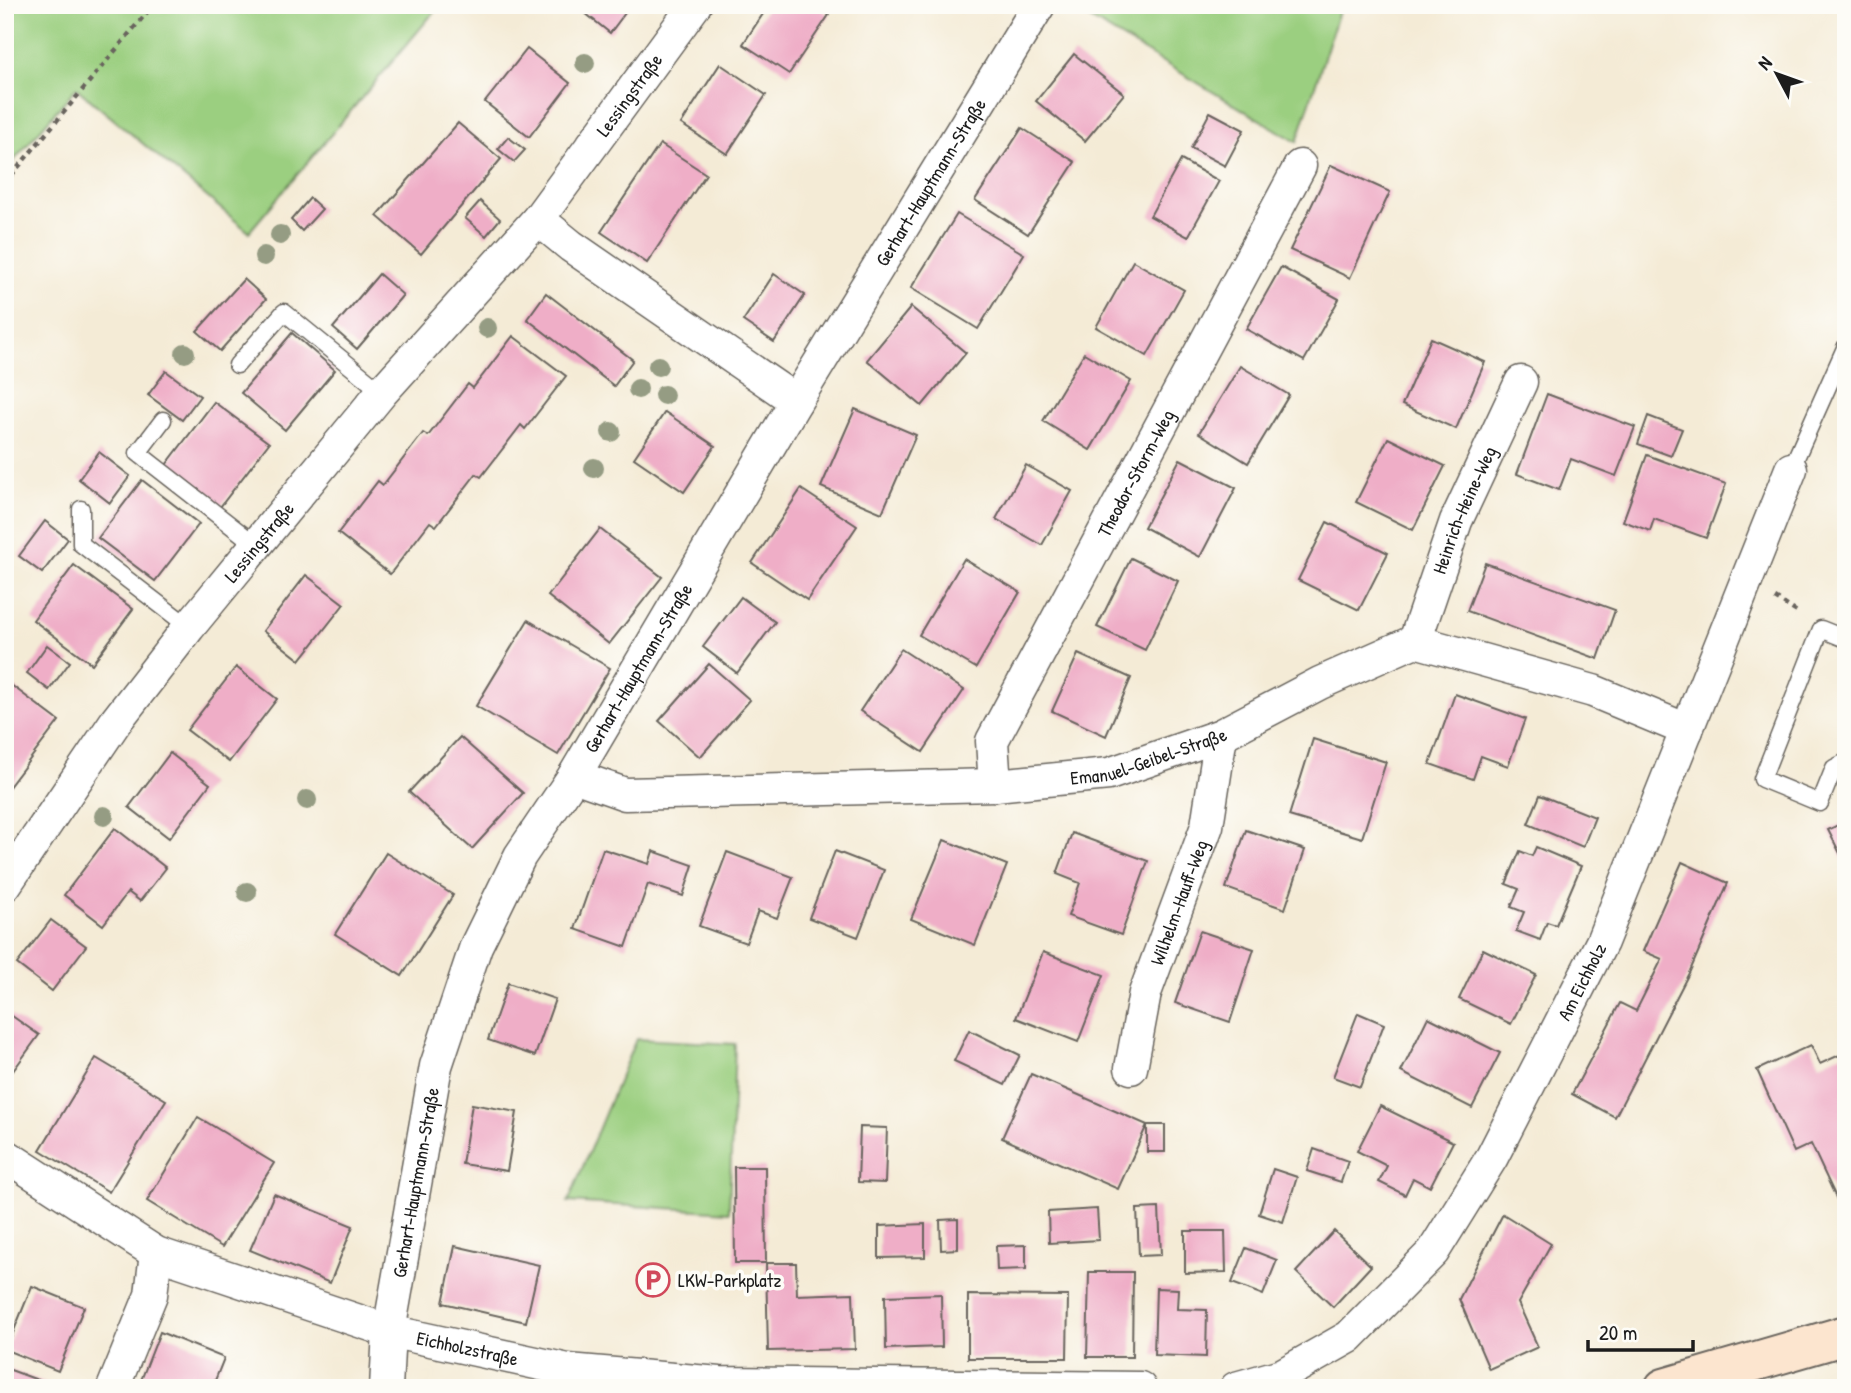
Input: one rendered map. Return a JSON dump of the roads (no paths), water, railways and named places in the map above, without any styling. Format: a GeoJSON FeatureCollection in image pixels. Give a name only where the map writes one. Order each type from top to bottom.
{"type":"FeatureCollection","features":[{"type":"Feature","properties":{"kind":"street","name":"Lessingstraße"},"geometry":{"type":"LineString","coordinates":[[5,885],[116,721],[189,627],[382,392],[538,219],[695,5]]}},
{"type":"Feature","properties":{"kind":"street","name":"Gerhart-Hauptmann-Straße"},"geometry":{"type":"LineString","coordinates":[[386,1388],[389,1331],[436,1066],[476,946],[520,856],[574,776],[796,401],[1040,5]]}},
{"type":"Feature","properties":{"kind":"street","name":"Theodor-Storm-Weg"},"geometry":{"type":"LineString","coordinates":[[995,785],[992,741],[1300,166]]}},
{"type":"Feature","properties":{"kind":"street"},"geometry":{"type":"LineString","coordinates":[[538,219],[571,246],[796,401]]}},
{"type":"Feature","properties":{"kind":"street","name":"Heinrich-Heine-Weg"},"geometry":{"type":"LineString","coordinates":[[1415,641],[1456,521],[1521,382]]}},
{"type":"Feature","properties":{"kind":"street","name":"Am Eichholz"},"geometry":{"type":"LineString","coordinates":[[1236,1388],[1282,1375],[1349,1337],[1433,1252],[1492,1157],[1602,942],[1791,469]]}},
{"type":"Feature","properties":{"kind":"street"},"geometry":{"type":"LineString","coordinates":[[1415,641],[1593,691],[1687,730]]}},
{"type":"Feature","properties":{"kind":"street","name":"Emanuel-Geibel-Straße"},"geometry":{"type":"LineString","coordinates":[[574,776],[625,794],[995,785],[1109,774],[1221,735],[1320,683],[1415,641]]}},
{"type":"Feature","properties":{"kind":"street","name":"Wilhelm-Hauff-Weg"},"geometry":{"type":"LineString","coordinates":[[1130,1068],[1145,993],[1207,826],[1221,735]]}},
{"type":"Feature","properties":{"kind":"street","name":"Eichholzstraße"},"geometry":{"type":"LineString","coordinates":[[5,1155],[156,1253],[389,1331],[568,1370],[720,1383],[1140,1388]]}},
{"type":"Feature","properties":{"kind":"street"},"geometry":{"type":"LineString","coordinates":[[113,1388],[151,1295],[156,1253]]}},
{"type":"Feature","properties":{"kind":"street"},"geometry":{"type":"LineString","coordinates":[[1664,1388],[1846,1335]]}},
{"type":"Feature","properties":{"kind":"lane"},"geometry":{"type":"LineString","coordinates":[[237,365],[284,312],[382,392]]}},
{"type":"Feature","properties":{"kind":"lane"},"geometry":{"type":"LineString","coordinates":[[1791,469],[1846,346]]}},
{"type":"Feature","properties":{"kind":"lane"},"geometry":{"type":"LineString","coordinates":[[163,420],[138,453],[256,545]]}},
{"type":"Feature","properties":{"kind":"lane"},"geometry":{"type":"LineString","coordinates":[[81,509],[81,544],[189,627]]}},
{"type":"Feature","properties":{"kind":"lane"},"geometry":{"type":"LineString","coordinates":[[1846,639],[1821,629],[1762,779],[1820,803],[1834,768],[1846,762]]}},
{"type":"Feature","properties":{"kind":"place","name":"LKW-Parkplatz"},"geometry":{"type":"Point","coordinates":[653,1280]}}]}
